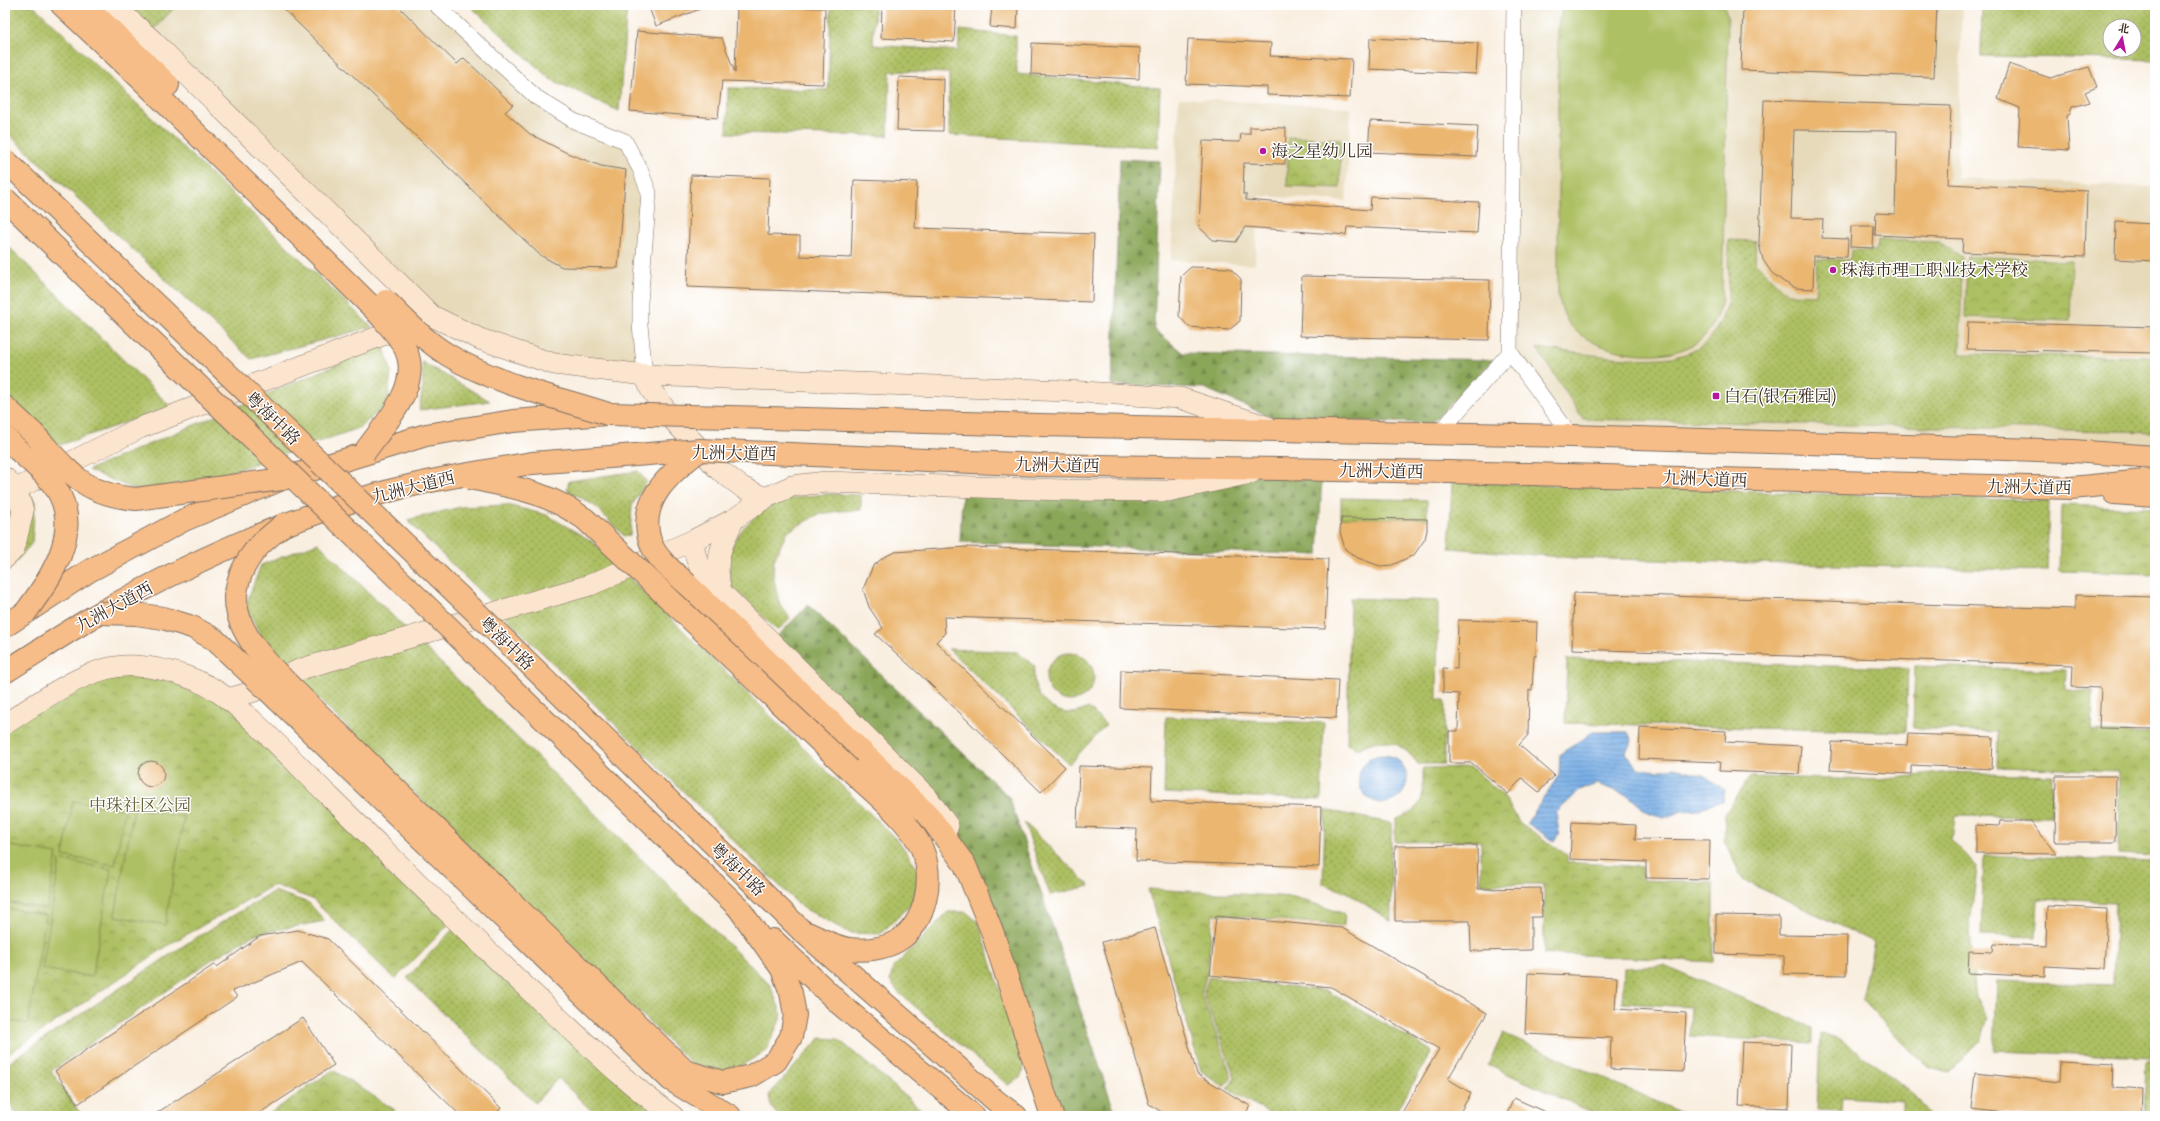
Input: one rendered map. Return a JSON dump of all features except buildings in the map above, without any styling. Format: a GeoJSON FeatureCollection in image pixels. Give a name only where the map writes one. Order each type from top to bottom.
{"type":"FeatureCollection","features":[{"type":"Feature","properties":{"kind":"main road"},"geometry":{"type":"LineString","coordinates":[[62,5],[381,306],[409,324],[447,354],[470,367],[495,378],[608,414]]}},
{"type":"Feature","properties":{"kind":"main road"},"geometry":{"type":"LineString","coordinates":[[85,5],[137,53],[381,306],[408,355],[410,374],[404,392],[397,406],[364,454]]}},
{"type":"Feature","properties":{"kind":"main road"},"geometry":{"type":"LineString","coordinates":[[113,5],[152,40],[432,316],[480,339],[554,364],[645,375],[1068,391],[1180,398],[1274,429]]}},
{"type":"Feature","properties":{"kind":"main road","name":"粤海中路"},"geometry":{"type":"LineString","coordinates":[[5,160],[507,642],[802,931],[996,1101],[1016,1116]]}},
{"type":"Feature","properties":{"kind":"main road","name":"粤海中路"},"geometry":{"type":"LineString","coordinates":[[5,199],[841,1005],[974,1116]]}},
{"type":"Feature","properties":{"kind":"main road"},"geometry":{"type":"LineString","coordinates":[[5,558],[14,549],[24,512],[11,483],[140,428],[432,316]]}},
{"type":"Feature","properties":{"kind":"main road"},"geometry":{"type":"LineString","coordinates":[[645,375],[651,390],[674,421],[718,469],[742,487],[765,498]]}},
{"type":"Feature","properties":{"kind":"main road"},"geometry":{"type":"LineString","coordinates":[[5,407],[82,482],[104,494],[118,498],[136,500],[282,479]]}},
{"type":"Feature","properties":{"kind":"main road"},"geometry":{"type":"LineString","coordinates":[[5,626],[89,571],[184,520],[282,479],[426,434],[513,421],[608,414],[1440,432],[2073,451],[2155,457]]}},
{"type":"Feature","properties":{"kind":"main road"},"geometry":{"type":"LineString","coordinates":[[12,443],[49,479],[56,489],[62,499],[67,524],[56,565],[46,585],[25,613]]}},
{"type":"Feature","properties":{"kind":"main road"},"geometry":{"type":"LineString","coordinates":[[2073,451],[2155,446]]}},
{"type":"Feature","properties":{"kind":"main road"},"geometry":{"type":"LineString","coordinates":[[700,450],[667,478],[652,499],[649,511],[649,535],[652,546],[662,560],[929,816],[966,865]]}},
{"type":"Feature","properties":{"kind":"main road","name":"九洲大道西"},"geometry":{"type":"LineString","coordinates":[[5,672],[100,613],[181,571],[284,524],[409,484],[532,463],[700,450],[1039,466],[1270,469],[2071,488],[2155,480]]}},
{"type":"Feature","properties":{"kind":"main road"},"geometry":{"type":"LineString","coordinates":[[227,698],[252,692],[301,669],[590,585],[694,540],[734,519],[765,498],[792,486],[826,482],[1065,490],[1168,491],[1270,469]]}},
{"type":"Feature","properties":{"kind":"main road"},"geometry":{"type":"LineString","coordinates":[[457,476],[543,495],[566,506],[585,519],[910,828],[922,849],[928,869],[928,887],[923,908],[913,926],[899,940],[876,949],[848,949],[802,931]]}},
{"type":"Feature","properties":{"kind":"main road"},"geometry":{"type":"LineString","coordinates":[[2071,488],[2155,496]]}},
{"type":"Feature","properties":{"kind":"main road"},"geometry":{"type":"LineString","coordinates":[[721,592],[717,563],[723,541],[734,519]]}},
{"type":"Feature","properties":{"kind":"main road"},"geometry":{"type":"LineString","coordinates":[[284,524],[253,552],[245,565],[236,592],[236,606],[238,619],[253,646],[264,660],[286,695],[671,1080],[730,1116]]}},
{"type":"Feature","properties":{"kind":"main road"},"geometry":{"type":"LineString","coordinates":[[694,540],[693,549],[699,567],[704,575],[927,797],[948,824],[992,931],[1052,1116]]}},
{"type":"Feature","properties":{"kind":"main road"},"geometry":{"type":"LineString","coordinates":[[100,613],[136,614],[162,618],[192,627],[214,639],[286,695],[685,1071],[723,1082],[752,1076],[776,1061],[791,1037],[795,1015],[791,993],[782,969],[738,907]]}},
{"type":"Feature","properties":{"kind":"main road"},"geometry":{"type":"LineString","coordinates":[[5,724],[75,680],[104,669],[134,665],[166,670],[192,679],[227,698],[281,748],[489,953],[639,1092],[673,1116]]}},
{"type":"Feature","properties":{"kind":"street"},"geometry":{"type":"LineString","coordinates":[[436,5],[536,97],[574,121],[625,141],[640,169],[649,193],[640,303],[640,325],[645,375]]}},
{"type":"Feature","properties":{"kind":"street"},"geometry":{"type":"LineString","coordinates":[[1514,5],[1510,352],[1571,436]]}},
{"type":"Feature","properties":{"kind":"street"},"geometry":{"type":"LineString","coordinates":[[1440,432],[1510,352]]}},
{"type":"Feature","properties":{"kind":"shaded area"},"geometry":{"type":"Polygon","coordinates":[[[114,5],[436,5],[536,97],[625,141],[649,193],[645,374],[554,364],[432,316],[114,5]]]}},
{"type":"Feature","properties":{"kind":"shaded area","name":"珠海市理工职业技术学校"},"geometry":{"type":"Polygon","coordinates":[[[1515,5],[1962,5],[1957,178],[2155,187],[2155,446],[2073,451],[1571,435],[1511,352],[1515,5]]]}},
{"type":"Feature","properties":{"kind":"shaded area","name":"海之星幼儿园"},"geometry":{"type":"Polygon","coordinates":[[[1179,98],[1351,107],[1346,201],[1259,196],[1255,265],[1171,260],[1179,98]]]}},
{"type":"Feature","properties":{"kind":"green space"},"geometry":{"type":"Polygon","coordinates":[[[5,5],[33,5],[372,327],[251,359],[5,131],[5,5]]]}},
{"type":"Feature","properties":{"kind":"green space"},"geometry":{"type":"Polygon","coordinates":[[[122,5],[170,5],[173,9],[152,32],[122,5]]]}},
{"type":"Feature","properties":{"kind":"green space"},"geometry":{"type":"Polygon","coordinates":[[[469,5],[627,5],[619,111],[550,79],[469,5]]]}},
{"type":"Feature","properties":{"kind":"green space"},"geometry":{"type":"Polygon","coordinates":[[[831,5],[875,5],[873,45],[958,51],[960,30],[1016,36],[1017,74],[1160,88],[1158,147],[949,135],[949,73],[890,71],[888,136],[727,133],[728,88],[828,90],[831,5]]]}},
{"type":"Feature","properties":{"kind":"green space"},"geometry":{"type":"Polygon","coordinates":[[[1564,5],[1724,5],[1728,18],[1722,301],[1712,326],[1704,337],[1693,345],[1679,350],[1663,354],[1628,353],[1595,343],[1581,335],[1570,325],[1564,315],[1558,297],[1558,25],[1564,5]]]}},
{"type":"Feature","properties":{"kind":"green space"},"geometry":{"type":"Polygon","coordinates":[[[1982,5],[2155,5],[2155,60],[1981,56],[1982,5]]]}},
{"type":"Feature","properties":{"kind":"green space"},"geometry":{"type":"Polygon","coordinates":[[[1288,137],[1341,139],[1340,188],[1287,186],[1288,137]]]}},
{"type":"Feature","properties":{"kind":"green space"},"geometry":{"type":"Polygon","coordinates":[[[1120,159],[1160,161],[1154,329],[1183,353],[1494,360],[1432,423],[1276,419],[1204,388],[1112,385],[1120,159]]]}},
{"type":"Feature","properties":{"kind":"green space"},"geometry":{"type":"Polygon","coordinates":[[[1728,240],[1756,241],[1755,262],[1787,294],[1815,295],[1817,259],[1850,260],[1851,250],[1876,251],[1877,240],[1939,242],[1962,257],[1960,354],[2155,357],[2155,432],[1583,419],[1537,348],[1619,358],[1642,359],[1682,355],[1697,349],[1707,341],[1715,331],[1726,307],[1728,285],[1728,240]]]}},
{"type":"Feature","properties":{"kind":"green space"},"geometry":{"type":"Polygon","coordinates":[[[5,243],[171,407],[57,446],[5,393],[5,243]]]}},
{"type":"Feature","properties":{"kind":"green space"},"geometry":{"type":"Polygon","coordinates":[[[1967,256],[2072,261],[2070,321],[1965,317],[1967,256]]]}},
{"type":"Feature","properties":{"kind":"green space"},"geometry":{"type":"Polygon","coordinates":[[[383,345],[391,370],[388,403],[359,428],[207,480],[136,490],[88,470],[383,345]]]}},
{"type":"Feature","properties":{"kind":"green space"},"geometry":{"type":"Polygon","coordinates":[[[422,362],[490,401],[419,410],[423,386],[422,362]]]}},
{"type":"Feature","properties":{"kind":"green space"},"geometry":{"type":"Polygon","coordinates":[[[5,464],[21,479],[35,502],[32,543],[5,574],[5,464]]]}},
{"type":"Feature","properties":{"kind":"green space"},"geometry":{"type":"Polygon","coordinates":[[[638,471],[647,482],[632,505],[630,535],[624,536],[595,506],[567,490],[569,481],[638,471]]]}},
{"type":"Feature","properties":{"kind":"green space"},"geometry":{"type":"Polygon","coordinates":[[[1271,475],[1322,476],[1318,555],[960,542],[962,495],[1271,475]]]}},
{"type":"Feature","properties":{"kind":"green space"},"geometry":{"type":"Polygon","coordinates":[[[1452,482],[2049,501],[2047,571],[1574,558],[1449,548],[1452,482]]]}},
{"type":"Feature","properties":{"kind":"green space"},"geometry":{"type":"Polygon","coordinates":[[[824,494],[861,495],[861,510],[838,511],[817,515],[787,532],[774,560],[773,575],[779,603],[790,618],[778,631],[731,586],[729,558],[732,547],[743,528],[760,513],[770,507],[780,502],[798,497],[824,494]]]}},
{"type":"Feature","properties":{"kind":"green space"},"geometry":{"type":"Polygon","coordinates":[[[1341,498],[1427,500],[1427,519],[1341,518],[1341,498]]]}},
{"type":"Feature","properties":{"kind":"green space"},"geometry":{"type":"Polygon","coordinates":[[[507,505],[547,515],[593,542],[900,843],[921,874],[911,905],[880,934],[850,933],[800,906],[407,520],[461,507],[507,505]]]}},
{"type":"Feature","properties":{"kind":"green space"},"geometry":{"type":"Polygon","coordinates":[[[2061,505],[2155,508],[2155,574],[2059,571],[2061,505]]]}},
{"type":"Feature","properties":{"kind":"green space"},"geometry":{"type":"Polygon","coordinates":[[[318,543],[770,985],[782,1015],[766,1051],[730,1072],[692,1064],[271,653],[245,607],[261,565],[318,543]]]}},
{"type":"Feature","properties":{"kind":"green space"},"geometry":{"type":"Polygon","coordinates":[[[1350,598],[1438,601],[1437,700],[1445,700],[1444,764],[1418,764],[1405,750],[1383,741],[1367,744],[1358,749],[1347,744],[1350,598]]]}},
{"type":"Feature","properties":{"kind":"green space"},"geometry":{"type":"Polygon","coordinates":[[[808,605],[1009,797],[1116,1116],[1054,1116],[965,865],[773,641],[808,605]]]}},
{"type":"Feature","properties":{"kind":"green space"},"geometry":{"type":"Polygon","coordinates":[[[948,649],[1017,652],[1035,666],[1034,682],[1037,690],[1046,703],[1052,708],[1071,713],[1089,708],[1106,725],[1069,764],[948,649]]]}},
{"type":"Feature","properties":{"kind":"green space"},"geometry":{"type":"Polygon","coordinates":[[[1065,653],[1075,653],[1087,660],[1094,672],[1094,682],[1087,694],[1075,701],[1065,701],[1057,697],[1050,690],[1046,682],[1046,672],[1050,664],[1057,657],[1065,653]]]}},
{"type":"Feature","properties":{"kind":"green space"},"geometry":{"type":"Polygon","coordinates":[[[1567,659],[1908,668],[1906,732],[1565,723],[1567,659]]]}},
{"type":"Feature","properties":{"kind":"green space","name":"中珠社区公园"},"geometry":{"type":"Polygon","coordinates":[[[134,666],[226,699],[453,920],[395,979],[312,899],[274,885],[173,942],[5,1056],[5,727],[75,682],[134,666]]]}},
{"type":"Feature","properties":{"kind":"green space"},"geometry":{"type":"Polygon","coordinates":[[[1915,666],[2066,670],[2065,690],[2093,691],[2092,731],[2155,733],[2155,856],[2118,854],[2119,771],[1997,767],[1998,732],[1913,728],[1915,666]]]}},
{"type":"Feature","properties":{"kind":"green space"},"geometry":{"type":"Polygon","coordinates":[[[1166,717],[1324,723],[1321,800],[1164,793],[1166,717]]]}},
{"type":"Feature","properties":{"kind":"green space"},"geometry":{"type":"Polygon","coordinates":[[[1471,767],[1503,795],[1520,823],[1567,855],[1567,862],[1642,867],[1642,880],[1713,883],[1713,962],[1544,953],[1544,884],[1481,884],[1481,841],[1395,842],[1395,820],[1413,810],[1418,806],[1421,800],[1423,794],[1423,768],[1471,767]]]}},
{"type":"Feature","properties":{"kind":"green space"},"geometry":{"type":"Polygon","coordinates":[[[1949,772],[2052,775],[2051,817],[1955,816],[1952,840],[1977,868],[1969,933],[1976,998],[1988,1017],[1981,1041],[1949,1073],[1930,1068],[1902,1043],[1862,999],[1874,942],[1743,880],[1724,840],[1725,814],[1750,777],[1879,780],[1949,772]]]}},
{"type":"Feature","properties":{"kind":"green space"},"geometry":{"type":"Polygon","coordinates":[[[73,801],[125,810],[115,865],[63,856],[73,801]]]}},
{"type":"Feature","properties":{"kind":"green space"},"geometry":{"type":"Polygon","coordinates":[[[134,808],[184,817],[165,925],[115,916],[134,808]]]}},
{"type":"Feature","properties":{"kind":"green space"},"geometry":{"type":"Polygon","coordinates":[[[1325,810],[1391,823],[1391,921],[1346,892],[1323,884],[1325,810]]]}},
{"type":"Feature","properties":{"kind":"green space"},"geometry":{"type":"Polygon","coordinates":[[[1024,822],[1090,886],[1050,895],[1024,822]]]}},
{"type":"Feature","properties":{"kind":"green space"},"geometry":{"type":"Polygon","coordinates":[[[5,845],[57,854],[47,909],[5,902],[5,845]]]}},
{"type":"Feature","properties":{"kind":"green space"},"geometry":{"type":"Polygon","coordinates":[[[1984,855],[2155,861],[2155,986],[2152,1057],[1994,1051],[1997,981],[2113,985],[2116,902],[2038,899],[2036,937],[1981,935],[1984,855]]]}},
{"type":"Feature","properties":{"kind":"green space"},"geometry":{"type":"Polygon","coordinates":[[[60,860],[111,869],[92,977],[42,969],[60,860]]]}},
{"type":"Feature","properties":{"kind":"green space"},"geometry":{"type":"Polygon","coordinates":[[[1148,889],[1294,897],[1345,914],[1344,926],[1213,914],[1207,974],[1201,993],[1232,1077],[1225,1087],[1201,1071],[1148,889]]]}},
{"type":"Feature","properties":{"kind":"green space"},"geometry":{"type":"Polygon","coordinates":[[[274,891],[309,903],[325,921],[255,934],[211,960],[51,1071],[82,1116],[18,1116],[5,1096],[5,1065],[189,942],[274,891]]]}},
{"type":"Feature","properties":{"kind":"green space"},"geometry":{"type":"Polygon","coordinates":[[[5,908],[46,915],[28,1024],[5,1020],[5,908]]]}},
{"type":"Feature","properties":{"kind":"green space"},"geometry":{"type":"Polygon","coordinates":[[[948,912],[966,912],[979,923],[1024,1068],[1020,1078],[1008,1085],[898,992],[890,981],[893,968],[948,912]]]}},
{"type":"Feature","properties":{"kind":"green space"},"geometry":{"type":"Polygon","coordinates":[[[453,929],[659,1116],[597,1116],[558,1078],[535,1103],[407,978],[453,929]]]}},
{"type":"Feature","properties":{"kind":"green space"},"geometry":{"type":"Polygon","coordinates":[[[1664,966],[1812,1027],[1812,1043],[1689,1036],[1691,1007],[1622,1003],[1624,968],[1664,966]]]}},
{"type":"Feature","properties":{"kind":"green space"},"geometry":{"type":"Polygon","coordinates":[[[1209,977],[1327,991],[1432,1051],[1394,1116],[1274,1116],[1228,1089],[1235,1077],[1203,993],[1209,977]]]}},
{"type":"Feature","properties":{"kind":"green space"},"geometry":{"type":"Polygon","coordinates":[[[1503,1033],[1684,1114],[1684,1116],[1600,1116],[1488,1065],[1503,1033]]]}},
{"type":"Feature","properties":{"kind":"green space"},"geometry":{"type":"Polygon","coordinates":[[[1820,1033],[1840,1039],[1910,1090],[1929,1116],[1902,1116],[1902,1101],[1843,1097],[1842,1111],[1817,1110],[1820,1033]]]}},
{"type":"Feature","properties":{"kind":"green space"},"geometry":{"type":"Polygon","coordinates":[[[820,1038],[838,1039],[929,1116],[778,1116],[771,1106],[769,1095],[820,1038]]]}},
{"type":"Feature","properties":{"kind":"green space"},"geometry":{"type":"Polygon","coordinates":[[[2155,1059],[2155,1116],[2144,1116],[2146,1062],[2155,1059]]]}},
{"type":"Feature","properties":{"kind":"green space"},"geometry":{"type":"Polygon","coordinates":[[[333,1070],[395,1110],[389,1116],[266,1116],[333,1070]]]}},
{"type":"Feature","properties":{"kind":"water"},"geometry":{"type":"Polygon","coordinates":[[[1591,732],[1628,732],[1632,741],[1625,753],[1638,768],[1656,771],[1674,768],[1702,774],[1725,790],[1723,801],[1713,803],[1699,810],[1682,811],[1664,818],[1649,814],[1629,796],[1597,784],[1580,790],[1556,813],[1559,833],[1554,841],[1527,823],[1559,775],[1560,754],[1591,732]]]}},
{"type":"Feature","properties":{"kind":"water"},"geometry":{"type":"Polygon","coordinates":[[[1383,755],[1392,757],[1400,762],[1405,770],[1407,779],[1405,788],[1400,796],[1392,801],[1383,803],[1374,801],[1366,796],[1361,788],[1359,779],[1361,770],[1366,762],[1374,757],[1383,755]]]}},
{"type":"Feature","properties":{"kind":"place","name":"海之星幼儿园"},"geometry":{"type":"Point","coordinates":[1263,151]}},
{"type":"Feature","properties":{"kind":"place","name":"珠海市理工职业技术学校"},"geometry":{"type":"Point","coordinates":[1833,270]}},
{"type":"Feature","properties":{"kind":"place","name":"白石(银石雅园)"},"geometry":{"type":"Point","coordinates":[1716,396]}}]}
